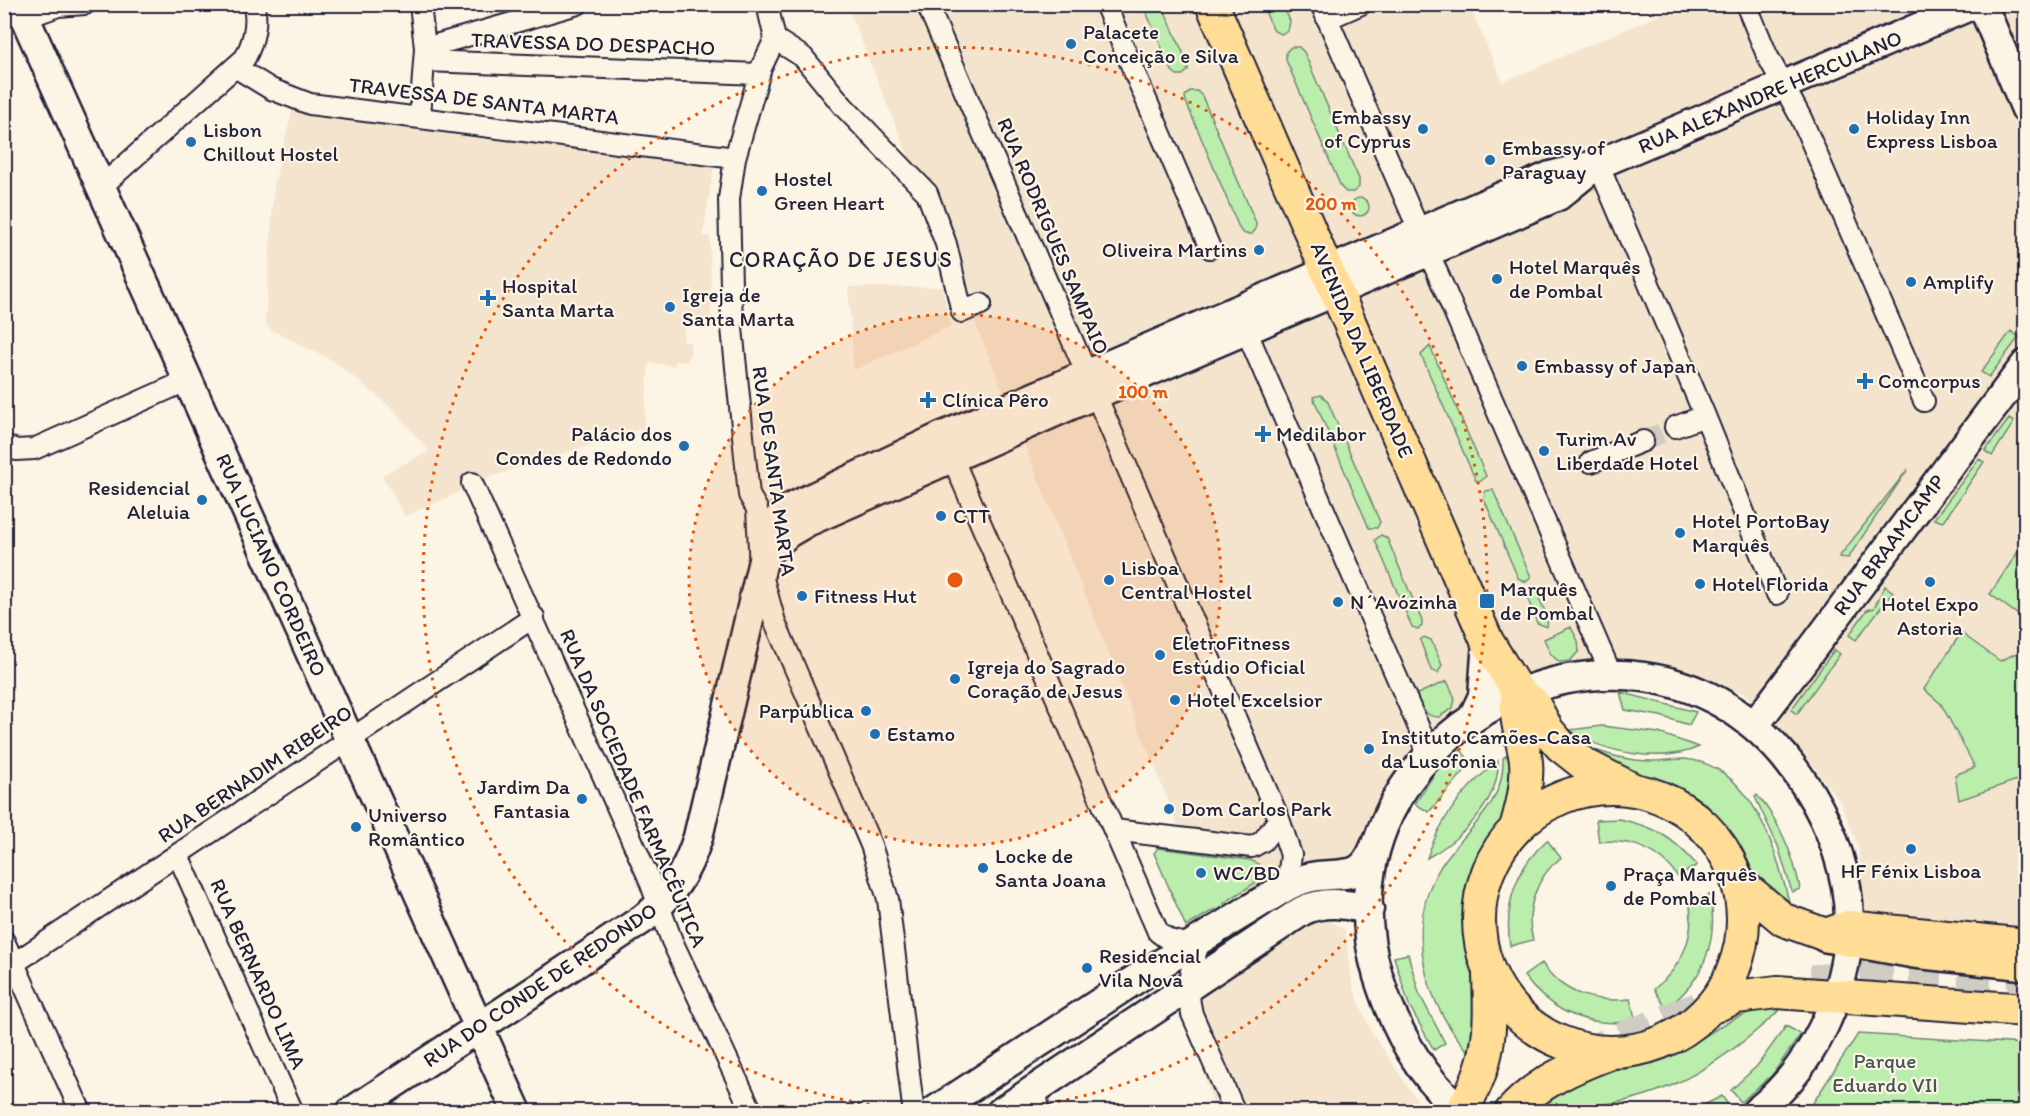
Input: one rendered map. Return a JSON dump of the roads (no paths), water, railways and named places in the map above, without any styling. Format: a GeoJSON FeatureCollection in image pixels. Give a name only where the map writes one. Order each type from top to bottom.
{"type":"FeatureCollection","features":[{"type":"Feature","properties":{"kind":"highway"},"geometry":{"type":"LineString","coordinates":[[1840,934],[1914,951],[2025,963]]}},
{"type":"Feature","properties":{"kind":"main road","name":"AVENIDA DA LIBERDADE"},"geometry":{"type":"LineString","coordinates":[[1212,4],[1487,641],[1518,692],[1533,703],[1548,731],[1568,752],[1597,772],[1634,790]]}},
{"type":"Feature","properties":{"kind":"main road"},"geometry":{"type":"LineString","coordinates":[[1516,828],[1525,791],[1526,765],[1514,710],[1518,692]]}},
{"type":"Feature","properties":{"kind":"main road"},"geometry":{"type":"LineString","coordinates":[[1462,1111],[1479,1080],[1486,1055],[1490,1017],[1488,971],[1480,944],[1480,902],[1492,862],[1516,828],[1541,808],[1570,795],[1602,789],[1634,790],[1662,799],[1698,822],[1718,843],[1737,881],[1743,914],[1740,948],[1729,980],[1710,1008],[1690,1027],[1666,1040],[1640,1049],[1613,1052],[1572,1047],[1532,1026],[1511,1007],[1488,971]]}},
{"type":"Feature","properties":{"kind":"main road"},"geometry":{"type":"LineString","coordinates":[[1737,881],[1784,920],[1840,934],[2025,945]]}},
{"type":"Feature","properties":{"kind":"main road"},"geometry":{"type":"LineString","coordinates":[[1710,1008],[1723,1001],[1753,993],[1835,996],[2025,1010]]}},
{"type":"Feature","properties":{"kind":"main road"},"geometry":{"type":"LineString","coordinates":[[1511,1112],[1526,1097],[1557,1077],[1613,1052]]}},
{"type":"Feature","properties":{"kind":"street"},"geometry":{"type":"LineString","coordinates":[[20,11],[86,4]]}},
{"type":"Feature","properties":{"kind":"street"},"geometry":{"type":"LineString","coordinates":[[101,188],[245,58],[252,43],[255,15],[253,4]]}},
{"type":"Feature","properties":{"kind":"street"},"geometry":{"type":"LineString","coordinates":[[420,4],[425,55],[420,117]]}},
{"type":"Feature","properties":{"kind":"street"},"geometry":{"type":"LineString","coordinates":[[425,55],[578,4]]}},
{"type":"Feature","properties":{"kind":"street"},"geometry":{"type":"LineString","coordinates":[[767,4],[775,39],[803,57],[843,106],[927,193],[946,244],[962,312],[981,304]]}},
{"type":"Feature","properties":{"kind":"street","name":"RUA RODRIGUES SAMPAIO"},"geometry":{"type":"LineString","coordinates":[[927,4],[1279,819],[1291,855],[1287,886]]}},
{"type":"Feature","properties":{"kind":"street"},"geometry":{"type":"LineString","coordinates":[[1106,4],[1210,248]]}},
{"type":"Feature","properties":{"kind":"street"},"geometry":{"type":"LineString","coordinates":[[1361,4],[1324,12],[1611,674]]}},
{"type":"Feature","properties":{"kind":"street"},"geometry":{"type":"LineString","coordinates":[[1746,4],[1784,87],[1801,118],[1924,401]]}},
{"type":"Feature","properties":{"kind":"street","name":"RUA ALEXANDRE HERCULANO"},"geometry":{"type":"LineString","coordinates":[[763,560],[788,533],[802,513],[1091,384],[1423,242],[1558,196],[1598,164],[1784,87],[1974,4]]}},
{"type":"Feature","properties":{"kind":"street"},"geometry":{"type":"LineString","coordinates":[[1982,4],[2025,109]]}},
{"type":"Feature","properties":{"kind":"street","name":"RUA LUCIANO CORDEIRO"},"geometry":{"type":"LineString","coordinates":[[20,11],[517,1112]]}},
{"type":"Feature","properties":{"kind":"street","name":"RUA DE SANTA MARTA"},"geometry":{"type":"LineString","coordinates":[[775,39],[759,74],[735,158],[729,199],[732,328],[749,495],[757,509],[763,560],[775,622],[871,845],[888,899],[923,1109]]}},
{"type":"Feature","properties":{"kind":"street","name":"TRAVESSA DO DESPACHO"},"geometry":{"type":"LineString","coordinates":[[425,55],[759,74]]}},
{"type":"Feature","properties":{"kind":"street","name":"TRAVESSA DE SANTA MARTA"},"geometry":{"type":"LineString","coordinates":[[235,67],[262,84],[301,102],[735,158]]}},
{"type":"Feature","properties":{"kind":"street"},"geometry":{"type":"LineString","coordinates":[[1598,164],[1705,416],[1777,594]]}},
{"type":"Feature","properties":{"kind":"street"},"geometry":{"type":"LineString","coordinates":[[1241,320],[1425,742],[1423,760]]}},
{"type":"Feature","properties":{"kind":"street","name":"RUA BRAAMCAMP"},"geometry":{"type":"LineString","coordinates":[[1754,726],[2025,364]]}},
{"type":"Feature","properties":{"kind":"street"},"geometry":{"type":"LineString","coordinates":[[4,445],[16,450],[34,449],[188,380]]}},
{"type":"Feature","properties":{"kind":"street"},"geometry":{"type":"LineString","coordinates":[[1675,427],[1705,416]]}},
{"type":"Feature","properties":{"kind":"street"},"geometry":{"type":"LineString","coordinates":[[1591,462],[1643,441]]}},
{"type":"Feature","properties":{"kind":"street"},"geometry":{"type":"LineString","coordinates":[[948,447],[1158,932],[1169,940],[1196,942]]}},
{"type":"Feature","properties":{"kind":"street","name":"RUA DA SOCIEDADE FARMACÊUTICA"},"geometry":{"type":"LineString","coordinates":[[472,483],[534,617],[660,906],[672,941],[752,1112]]}},
{"type":"Feature","properties":{"kind":"street","name":"RUA DO CONDE DE REDONDO"},"geometry":{"type":"LineString","coordinates":[[351,1112],[660,906],[688,867],[698,837],[763,560]]}},
{"type":"Feature","properties":{"kind":"street","name":"RUA BERNADIM RIBEIRO"},"geometry":{"type":"LineString","coordinates":[[10,967],[534,617]]}},
{"type":"Feature","properties":{"kind":"street"},"geometry":{"type":"LineString","coordinates":[[1474,716],[1483,696],[1487,641]]}},
{"type":"Feature","properties":{"kind":"street"},"geometry":{"type":"LineString","coordinates":[[923,1109],[1287,886],[1306,878],[1355,872],[1367,863],[1397,798],[1423,760],[1443,740],[1474,716],[1518,692],[1549,683],[1611,674],[1650,678],[1707,694],[1728,706],[1754,726],[1793,768],[1826,823],[1844,874],[1835,996],[1825,1023],[1804,1061],[1776,1095],[1756,1112]]}},
{"type":"Feature","properties":{"kind":"street"},"geometry":{"type":"LineString","coordinates":[[1114,830],[1252,847],[1263,841],[1279,819]]}},
{"type":"Feature","properties":{"kind":"street"},"geometry":{"type":"LineString","coordinates":[[1378,838],[1368,909],[1377,969],[1394,1018],[1428,1077],[1462,1111]]}},
{"type":"Feature","properties":{"kind":"street","name":"RUA BERNARDO LIMA"},"geometry":{"type":"LineString","coordinates":[[178,855],[293,1112]]}},
{"type":"Feature","properties":{"kind":"street"},"geometry":{"type":"LineString","coordinates":[[1001,1112],[1037,1100],[1188,987],[1309,907],[1338,903],[1368,909]]}},
{"type":"Feature","properties":{"kind":"street"},"geometry":{"type":"LineString","coordinates":[[4,941],[10,967],[81,1112]]}},
{"type":"Feature","properties":{"kind":"street"},"geometry":{"type":"LineString","coordinates":[[1196,942],[1188,987],[1192,1014],[1235,1112]]}},
{"type":"Feature","properties":{"kind":"tunnel"},"geometry":{"type":"LineString","coordinates":[[1643,441],[1675,427]]}},
{"type":"Feature","properties":{"kind":"tunnel"},"geometry":{"type":"LineString","coordinates":[[1811,981],[1885,976],[2026,976]]}},
{"type":"Feature","properties":{"kind":"tunnel"},"geometry":{"type":"LineString","coordinates":[[1576,1057],[1737,993]]}},
{"type":"Feature","properties":{"kind":"place","name":"Palacete Conceição e Silva"},"geometry":{"type":"Point","coordinates":[1071,44]}},
{"type":"Feature","properties":{"kind":"place","name":"Embassy of Cyprus"},"geometry":{"type":"Point","coordinates":[1423,129]}},
{"type":"Feature","properties":{"kind":"place","name":"Holiday Inn Express Lisboa"},"geometry":{"type":"Point","coordinates":[1854,129]}},
{"type":"Feature","properties":{"kind":"place","name":"Lisbon Chillout Hostel"},"geometry":{"type":"Point","coordinates":[191,142]}},
{"type":"Feature","properties":{"kind":"place","name":"Embassy of Paraguay"},"geometry":{"type":"Point","coordinates":[1490,160]}},
{"type":"Feature","properties":{"kind":"place","name":"Hostel Green Heart"},"geometry":{"type":"Point","coordinates":[762,191]}},
{"type":"Feature","properties":{"kind":"place","name":"Oliveira Martins"},"geometry":{"type":"Point","coordinates":[1259,250]}},
{"type":"Feature","properties":{"kind":"place","name":"Hotel Marquês de Pombal"},"geometry":{"type":"Point","coordinates":[1497,279]}},
{"type":"Feature","properties":{"kind":"place","name":"Amplify"},"geometry":{"type":"Point","coordinates":[1911,282]}},
{"type":"Feature","properties":{"kind":"place","name":"Hospital Santa Marta"},"geometry":{"type":"Point","coordinates":[488,298]}},
{"type":"Feature","properties":{"kind":"place","name":"Igreja de Santa Marta"},"geometry":{"type":"Point","coordinates":[670,307]}},
{"type":"Feature","properties":{"kind":"place","name":"Embassy of Japan"},"geometry":{"type":"Point","coordinates":[1522,366]}},
{"type":"Feature","properties":{"kind":"place","name":"Comcorpus"},"geometry":{"type":"Point","coordinates":[1865,381]}},
{"type":"Feature","properties":{"kind":"place","name":"Clínica Pêro"},"geometry":{"type":"Point","coordinates":[928,400]}},
{"type":"Feature","properties":{"kind":"place","name":"Medilabor"},"geometry":{"type":"Point","coordinates":[1263,434]}},
{"type":"Feature","properties":{"kind":"place","name":"Palácio dos Condes de Redondo"},"geometry":{"type":"Point","coordinates":[684,446]}},
{"type":"Feature","properties":{"kind":"place","name":"Turim Av Liberdade Hotel"},"geometry":{"type":"Point","coordinates":[1544,451]}},
{"type":"Feature","properties":{"kind":"place","name":"Residencial Aleluia"},"geometry":{"type":"Point","coordinates":[202,500]}},
{"type":"Feature","properties":{"kind":"place","name":"CTT"},"geometry":{"type":"Point","coordinates":[941,516]}},
{"type":"Feature","properties":{"kind":"place","name":"Hotel PortoBay Marquês"},"geometry":{"type":"Point","coordinates":[1680,533]}},
{"type":"Feature","properties":{"kind":"place","name":"Lisboa Central Hostel"},"geometry":{"type":"Point","coordinates":[1109,580]}},
{"type":"Feature","properties":{"kind":"place","name":"Hotel Expo Astoria"},"geometry":{"type":"Point","coordinates":[1930,582]}},
{"type":"Feature","properties":{"kind":"place","name":"Hotel Florida"},"geometry":{"type":"Point","coordinates":[1700,584]}},
{"type":"Feature","properties":{"kind":"place","name":"Fitness Hut"},"geometry":{"type":"Point","coordinates":[802,596]}},
{"type":"Feature","properties":{"kind":"place","name":"Marquês de Pombal"},"geometry":{"type":"Point","coordinates":[1487,601]}},
{"type":"Feature","properties":{"kind":"place","name":"N´Avózinha"},"geometry":{"type":"Point","coordinates":[1338,602]}},
{"type":"Feature","properties":{"kind":"place","name":"EletroFitness Estúdio Oficial"},"geometry":{"type":"Point","coordinates":[1160,655]}},
{"type":"Feature","properties":{"kind":"place","name":"Igreja do Sagrado Coração de Jesus"},"geometry":{"type":"Point","coordinates":[955,679]}},
{"type":"Feature","properties":{"kind":"place","name":"Hotel Excelsior"},"geometry":{"type":"Point","coordinates":[1175,700]}},
{"type":"Feature","properties":{"kind":"place","name":"Parpública"},"geometry":{"type":"Point","coordinates":[866,711]}},
{"type":"Feature","properties":{"kind":"place","name":"Estamo"},"geometry":{"type":"Point","coordinates":[875,734]}},
{"type":"Feature","properties":{"kind":"place","name":"Instituto Camões-Casa da Lusofonia"},"geometry":{"type":"Point","coordinates":[1369,749]}},
{"type":"Feature","properties":{"kind":"place","name":"Jardim Da Fantasia"},"geometry":{"type":"Point","coordinates":[582,799]}},
{"type":"Feature","properties":{"kind":"place","name":"Dom Carlos Park"},"geometry":{"type":"Point","coordinates":[1169,809]}},
{"type":"Feature","properties":{"kind":"place","name":"Universo Romântico"},"geometry":{"type":"Point","coordinates":[356,827]}},
{"type":"Feature","properties":{"kind":"place","name":"HF Fénix Lisboa"},"geometry":{"type":"Point","coordinates":[1911,849]}},
{"type":"Feature","properties":{"kind":"place","name":"Locke de Santa Joana"},"geometry":{"type":"Point","coordinates":[983,868]}},
{"type":"Feature","properties":{"kind":"place","name":"WC/BD"},"geometry":{"type":"Point","coordinates":[1201,873]}},
{"type":"Feature","properties":{"kind":"place","name":"Praça Marquês de Pombal"},"geometry":{"type":"Point","coordinates":[1611,886]}},
{"type":"Feature","properties":{"kind":"place","name":"Residencial Vila Nova"},"geometry":{"type":"Point","coordinates":[1087,968]}},
{"type":"Feature","properties":{"kind":"district","name":"CORAÇÃO DE JESUS"},"geometry":{"type":"Point","coordinates":[841,259]}},
{"type":"Feature","properties":{"kind":"park label","name":"Parque Eduardo VII"},"geometry":{"type":"Point","coordinates":[1885,1073]}}]}
